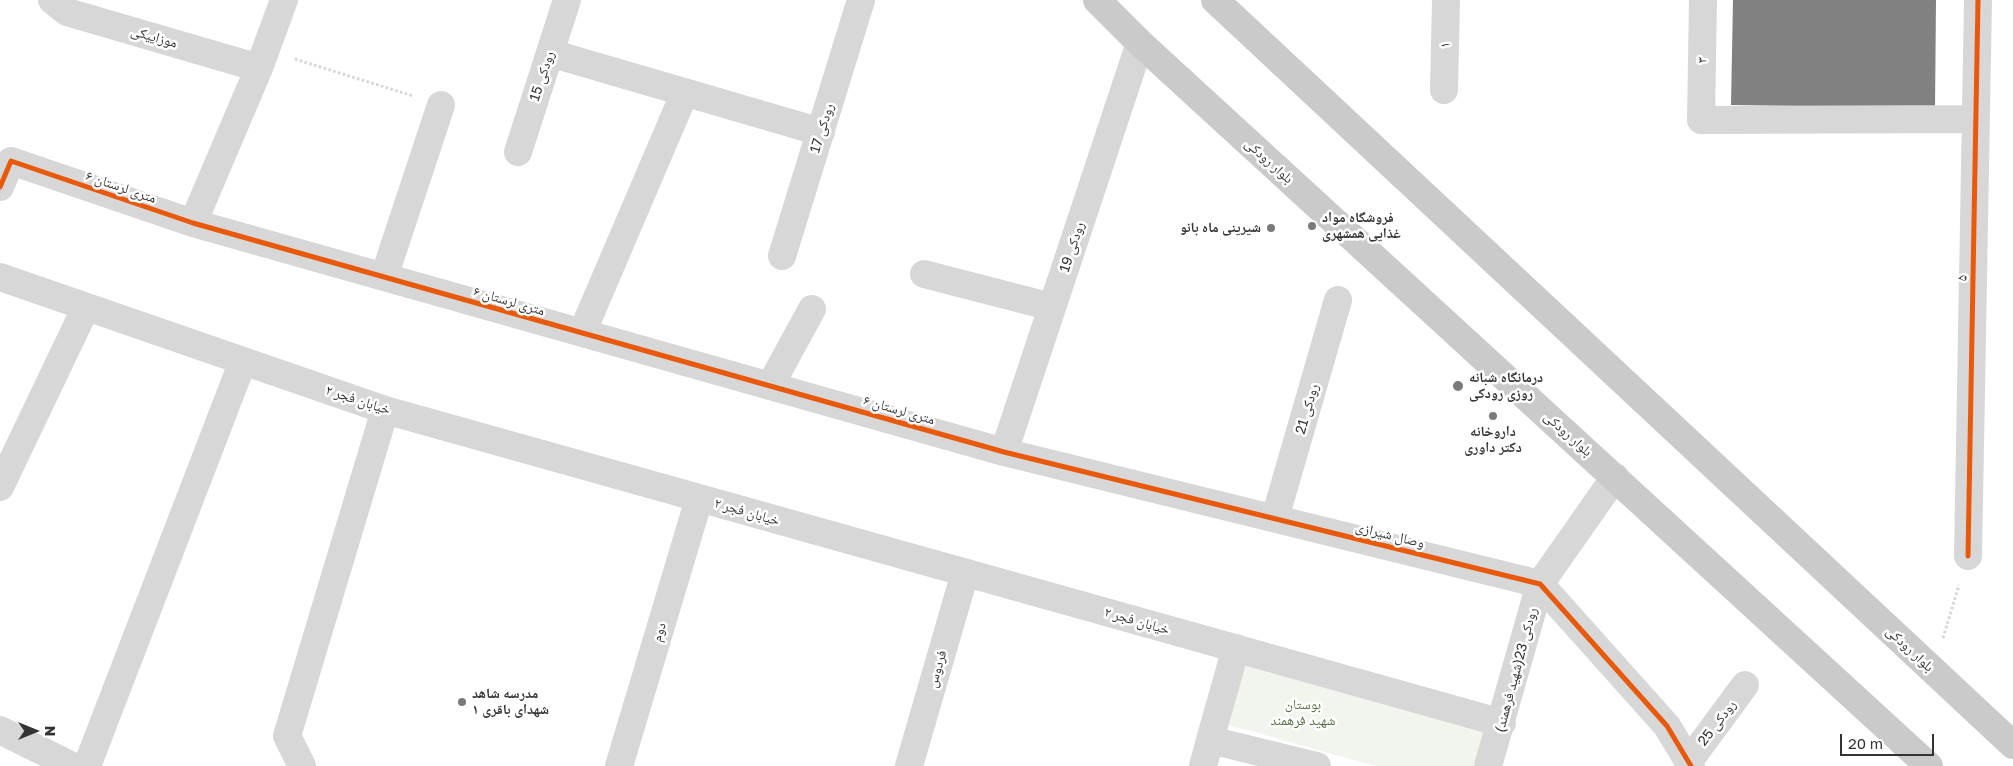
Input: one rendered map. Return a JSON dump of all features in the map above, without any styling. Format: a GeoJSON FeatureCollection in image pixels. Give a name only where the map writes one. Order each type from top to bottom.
{"type":"FeatureCollection","features":[{"type":"Feature","properties":{"kind":"main road","name":"بلوار رودکی"},"geometry":{"type":"LineString","coordinates":[[1097,0],[1140,43],[1929,766]]}},
{"type":"Feature","properties":{"kind":"main road","name":"بلوار رودکی"},"geometry":{"type":"LineString","coordinates":[[1215,0],[2013,745]]}},
{"type":"Feature","properties":{"kind":"street","name":"موزاییکی"},"geometry":{"type":"LineString","coordinates":[[52,0],[67,12],[262,59]]}},
{"type":"Feature","properties":{"kind":"street"},"geometry":{"type":"LineString","coordinates":[[193,223],[262,59],[284,0]]}},
{"type":"Feature","properties":{"kind":"street","name":"رودکی 15"},"geometry":{"type":"LineString","coordinates":[[518,152],[567,0]]}},
{"type":"Feature","properties":{"kind":"street","name":"رودکی 17"},"geometry":{"type":"LineString","coordinates":[[782,256],[861,0]]}},
{"type":"Feature","properties":{"kind":"street","name":"۱"},"geometry":{"type":"LineString","coordinates":[[1444,90],[1446,0]]}},
{"type":"Feature","properties":{"kind":"street","name":"۳"},"geometry":{"type":"LineString","coordinates":[[1703,0],[1701,120],[1976,119]]}},
{"type":"Feature","properties":{"kind":"street","name":"۵"},"geometry":{"type":"LineString","coordinates":[[1968,556],[1978,0]]}},
{"type":"Feature","properties":{"kind":"street","name":"رودکی 19"},"geometry":{"type":"LineString","coordinates":[[1004,452],[1140,43]]}},
{"type":"Feature","properties":{"kind":"street"},"geometry":{"type":"LineString","coordinates":[[550,53],[821,132]]}},
{"type":"Feature","properties":{"kind":"street"},"geometry":{"type":"LineString","coordinates":[[582,333],[685,92]]}},
{"type":"Feature","properties":{"kind":"street"},"geometry":{"type":"LineString","coordinates":[[384,277],[441,105]]}},
{"type":"Feature","properties":{"kind":"street","name":"۶ متری لرستان"},"geometry":{"type":"LineString","coordinates":[[0,187],[11,161],[193,223],[1004,452]]}},
{"type":"Feature","properties":{"kind":"street"},"geometry":{"type":"LineString","coordinates":[[924,274],[1052,307]]}},
{"type":"Feature","properties":{"kind":"street","name":"خیابان فجر ۲"},"geometry":{"type":"LineString","coordinates":[[0,277],[385,410],[1502,722]]}},
{"type":"Feature","properties":{"kind":"street","name":"رودکی 21"},"geometry":{"type":"LineString","coordinates":[[1275,518],[1338,300]]}},
{"type":"Feature","properties":{"kind":"street"},"geometry":{"type":"LineString","coordinates":[[0,487],[86,307]]}},
{"type":"Feature","properties":{"kind":"street"},"geometry":{"type":"LineString","coordinates":[[770,386],[812,309]]}},
{"type":"Feature","properties":{"kind":"street"},"geometry":{"type":"LineString","coordinates":[[86,766],[244,361]]}},
{"type":"Feature","properties":{"kind":"street"},"geometry":{"type":"LineString","coordinates":[[302,766],[287,736],[385,410]]}},
{"type":"Feature","properties":{"kind":"street","name":"وصال شیرازی"},"geometry":{"type":"LineString","coordinates":[[1004,452],[1540,584]]}},
{"type":"Feature","properties":{"kind":"street","name":"رودکی 23(شهید فرهمند)"},"geometry":{"type":"LineString","coordinates":[[1488,766],[1540,584],[1615,477]]}},
{"type":"Feature","properties":{"kind":"street","name":"دوم"},"geometry":{"type":"LineString","coordinates":[[619,766],[699,499]]}},
{"type":"Feature","properties":{"kind":"street","name":"فردوس"},"geometry":{"type":"LineString","coordinates":[[909,766],[965,573]]}},
{"type":"Feature","properties":{"kind":"street"},"geometry":{"type":"LineString","coordinates":[[1540,584],[1666,726],[1690,763]]}},
{"type":"Feature","properties":{"kind":"street"},"geometry":{"type":"LineString","coordinates":[[1202,766],[1236,648]]}},
{"type":"Feature","properties":{"kind":"street","name":"رودکی 25"},"geometry":{"type":"LineString","coordinates":[[1690,763],[1746,685]]}},
{"type":"Feature","properties":{"kind":"street"},"geometry":{"type":"LineString","coordinates":[[0,730],[72,766]]}},
{"type":"Feature","properties":{"kind":"street"},"geometry":{"type":"LineString","coordinates":[[1210,740],[1317,766]]}},
{"type":"Feature","properties":{"kind":"path"},"geometry":{"type":"LineString","coordinates":[[262,59],[441,105]]}},
{"type":"Feature","properties":{"kind":"path"},"geometry":{"type":"LineString","coordinates":[[1933,670],[1968,556]]}},
{"type":"Feature","properties":{"kind":"green space","name":"بوستان شهید فرهمند"},"geometry":{"type":"Polygon","coordinates":[[[1246,664],[1486,732],[1477,766],[1375,766],[1229,725],[1246,664]]]}},
{"type":"Feature","properties":{"kind":"building"},"geometry":{"type":"Polygon","coordinates":[[[1733,0],[1936,0],[1935,108],[1731,105],[1733,0]]]}},
{"type":"Feature","properties":{"kind":"cycle path"},"geometry":{"type":"LineString","coordinates":[[1968,556],[1978,0]]}},
{"type":"Feature","properties":{"kind":"cycle path"},"geometry":{"type":"LineString","coordinates":[[0,187],[11,161],[193,223],[1004,452],[1540,584],[1667,726],[1691,766]]}},
{"type":"Feature","properties":{"kind":"place","name":"فروشگاه مواد غذایی همشهری"},"geometry":{"type":"Point","coordinates":[1312,226]}},
{"type":"Feature","properties":{"kind":"place","name":"شیرینی ماه بانو"},"geometry":{"type":"Point","coordinates":[1271,228]}},
{"type":"Feature","properties":{"kind":"place","name":"درمانگاه شبانه روزی رودکی"},"geometry":{"type":"Point","coordinates":[1458,386]}},
{"type":"Feature","properties":{"kind":"place","name":"داروخانه دکتر داوری"},"geometry":{"type":"Point","coordinates":[1493,416]}},
{"type":"Feature","properties":{"kind":"place","name":"مدرسه شاهد شهدای باقری ۱"},"geometry":{"type":"Point","coordinates":[462,702]}}]}
